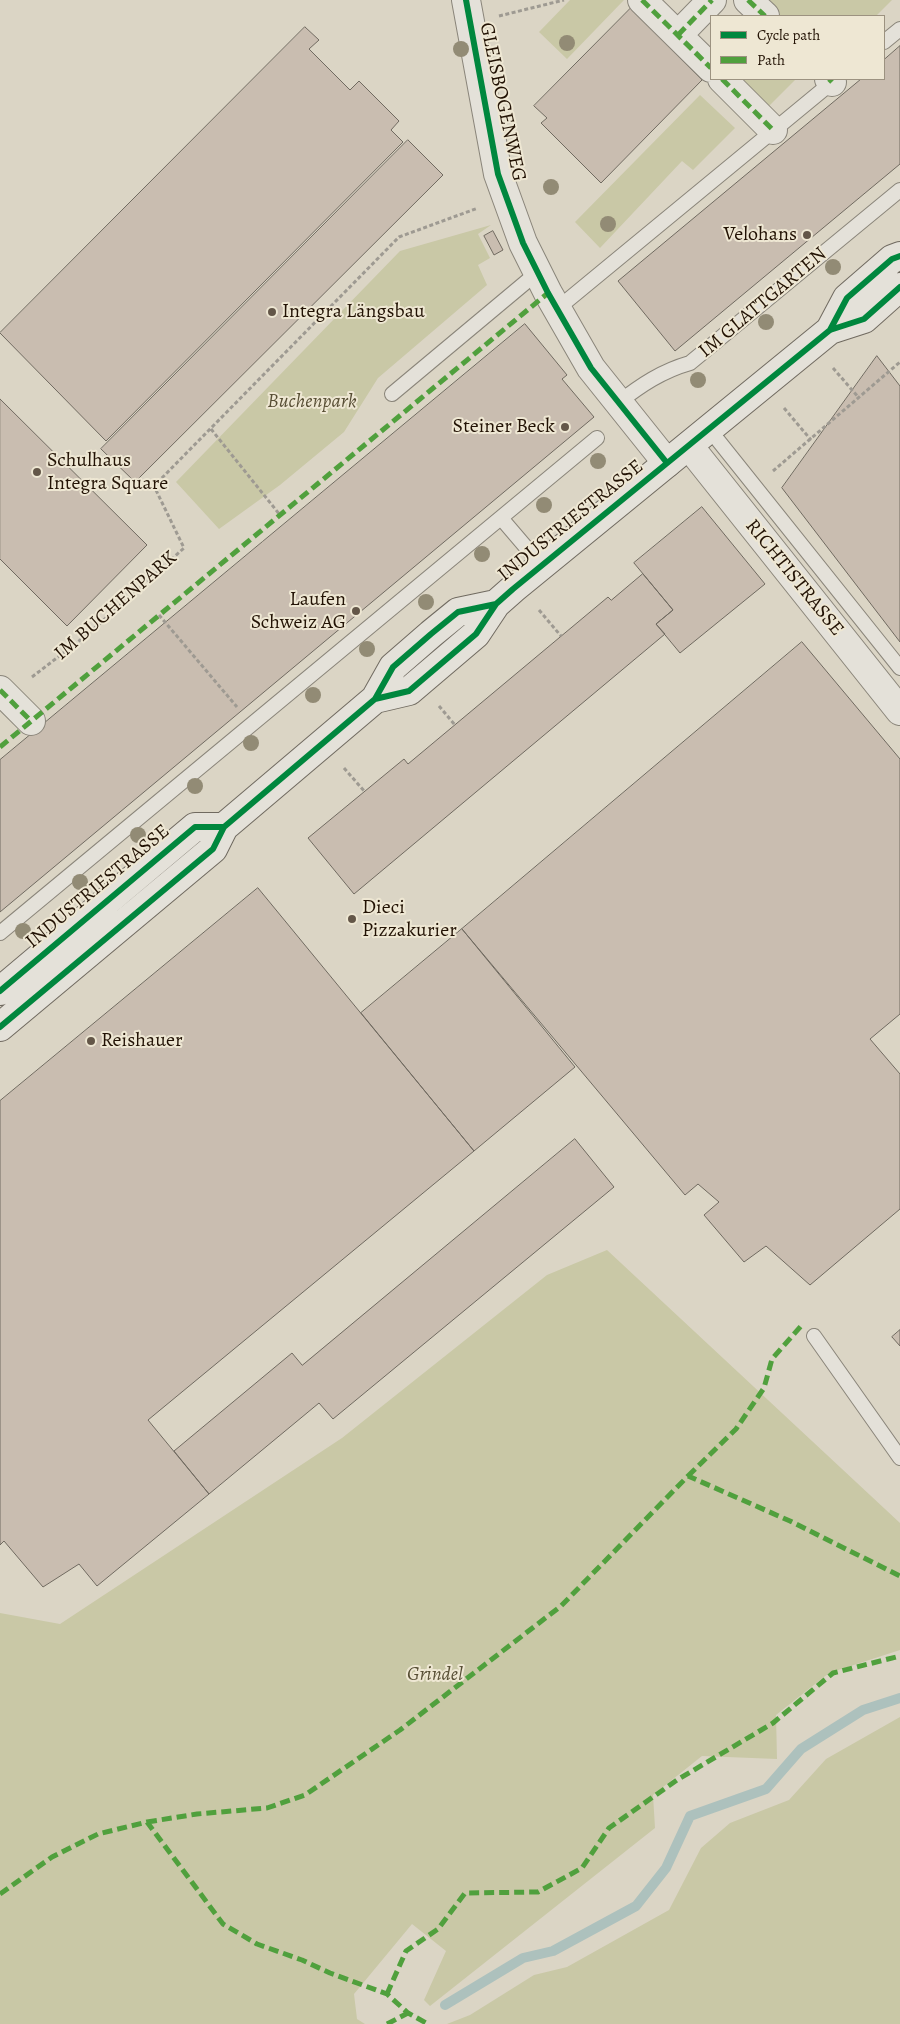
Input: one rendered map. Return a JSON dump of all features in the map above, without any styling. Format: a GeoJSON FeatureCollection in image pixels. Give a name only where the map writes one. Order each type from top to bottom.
{"type":"FeatureCollection","features":[{"type":"Feature","properties":{"kind":"street"},"geometry":{"type":"LineString","coordinates":[[642,0],[710,67]]}},
{"type":"Feature","properties":{"kind":"street"},"geometry":{"type":"LineString","coordinates":[[678,35],[712,0]]}},
{"type":"Feature","properties":{"kind":"street"},"geometry":{"type":"LineString","coordinates":[[748,0],[764,15]]}},
{"type":"Feature","properties":{"kind":"street","name":"GLEISBOGENWEG"},"geometry":{"type":"LineString","coordinates":[[467,11],[498,174],[523,243],[556,309],[591,368],[666,464]]}},
{"type":"Feature","properties":{"kind":"street"},"geometry":{"type":"LineString","coordinates":[[723,80],[774,130]]}},
{"type":"Feature","properties":{"kind":"street","name":"INDUSTRIESTRASSE"},"geometry":{"type":"LineString","coordinates":[[830,330],[847,298],[892,259],[900,256]]}},
{"type":"Feature","properties":{"kind":"street","name":"INDUSTRIESTRASSE"},"geometry":{"type":"LineString","coordinates":[[0,1027],[213,849],[224,827],[376,699],[392,667],[458,612],[496,604],[830,330],[864,319],[900,287]]}},
{"type":"Feature","properties":{"kind":"street","name":"RICHTISTRASSE"},"geometry":{"type":"LineString","coordinates":[[699,437],[900,711]]}},
{"type":"Feature","properties":{"kind":"street"},"geometry":{"type":"LineString","coordinates":[[4,693],[31,721]]}},
{"type":"Feature","properties":{"kind":"street","name":"INDUSTRIESTRASSE"},"geometry":{"type":"LineString","coordinates":[[0,990],[195,827],[224,827]]}},
{"type":"Feature","properties":{"kind":"lane"},"geometry":{"type":"LineString","coordinates":[[885,41],[900,29]]}},
{"type":"Feature","properties":{"kind":"lane"},"geometry":{"type":"LineString","coordinates":[[556,309],[833,80]]}},
{"type":"Feature","properties":{"kind":"lane","name":"IM GLATTGARTEN"},"geometry":{"type":"LineString","coordinates":[[618,403],[642,384],[668,369],[690,363],[900,190]]}},
{"type":"Feature","properties":{"kind":"lane"},"geometry":{"type":"LineString","coordinates":[[392,394],[538,272]]}},
{"type":"Feature","properties":{"kind":"lane"},"geometry":{"type":"LineString","coordinates":[[699,437],[754,487],[900,668]]}},
{"type":"Feature","properties":{"kind":"lane"},"geometry":{"type":"LineString","coordinates":[[0,933],[598,438]]}},
{"type":"Feature","properties":{"kind":"lane"},"geometry":{"type":"LineString","coordinates":[[501,518],[542,566]]}},
{"type":"Feature","properties":{"kind":"lane"},"geometry":{"type":"LineString","coordinates":[[814,1336],[900,1458]]}},
{"type":"Feature","properties":{"kind":"path"},"geometry":{"type":"LineString","coordinates":[[467,11],[564,0]]}},
{"type":"Feature","properties":{"kind":"path"},"geometry":{"type":"LineString","coordinates":[[754,487],[900,362]]}},
{"type":"Feature","properties":{"kind":"path"},"geometry":{"type":"LineString","coordinates":[[833,368],[858,398]]}},
{"type":"Feature","properties":{"kind":"path"},"geometry":{"type":"LineString","coordinates":[[784,408],[811,440]]}},
{"type":"Feature","properties":{"kind":"path"},"geometry":{"type":"LineString","coordinates":[[211,429],[280,515]]}},
{"type":"Feature","properties":{"kind":"path"},"geometry":{"type":"LineString","coordinates":[[539,610],[561,636]]}},
{"type":"Feature","properties":{"kind":"path"},"geometry":{"type":"LineString","coordinates":[[159,615],[240,712]]}},
{"type":"Feature","properties":{"kind":"path"},"geometry":{"type":"LineString","coordinates":[[438,704],[455,725]]}},
{"type":"Feature","properties":{"kind":"path"},"geometry":{"type":"LineString","coordinates":[[344,768],[365,792]]}},
{"type":"Feature","properties":{"kind":"green space"},"geometry":{"type":"Polygon","coordinates":[[[570,0],[624,0],[567,59],[539,32],[570,0]]]}},
{"type":"Feature","properties":{"kind":"green space"},"geometry":{"type":"Polygon","coordinates":[[[762,0],[892,0],[877,15],[778,15],[762,0]]]}},
{"type":"Feature","properties":{"kind":"green space"},"geometry":{"type":"Polygon","coordinates":[[[736,80],[795,80],[766,109],[736,80]]]}},
{"type":"Feature","properties":{"kind":"green space"},"geometry":{"type":"Polygon","coordinates":[[[700,95],[735,128],[693,170],[682,161],[600,248],[575,222],[700,95]]]}},
{"type":"Feature","properties":{"kind":"green space","name":"Buchenpark"},"geometry":{"type":"Polygon","coordinates":[[[491,225],[478,234],[490,258],[478,265],[487,285],[378,378],[344,432],[280,485],[219,529],[176,482],[400,251],[491,225]]]}},
{"type":"Feature","properties":{"kind":"green space","name":"Grindel"},"geometry":{"type":"Polygon","coordinates":[[[607,1250],[900,1523],[900,1650],[829,1673],[776,1715],[777,1759],[702,1756],[653,1795],[655,1828],[430,2006],[424,2000],[446,1951],[412,1924],[354,1994],[357,2019],[365,2024],[0,2024],[0,1613],[60,1624],[342,1438],[547,1275],[607,1250]]]}},
{"type":"Feature","properties":{"kind":"green space"},"geometry":{"type":"Polygon","coordinates":[[[900,1717],[900,2024],[447,2024],[470,2015],[534,1975],[567,1967],[669,1910],[701,1848],[730,1823],[789,1800],[826,1759],[900,1717]]]}},
{"type":"Feature","properties":{"kind":"building"},"geometry":{"type":"Polygon","coordinates":[[[635,4],[666,35],[661,39],[702,80],[601,183],[541,123],[547,118],[534,106],[635,4]]]}},
{"type":"Feature","properties":{"kind":"building"},"geometry":{"type":"Polygon","coordinates":[[[305,27],[319,40],[309,49],[350,90],[359,81],[399,121],[391,130],[403,142],[106,441],[0,333],[305,27]]]}},
{"type":"Feature","properties":{"kind":"building"},"geometry":{"type":"Polygon","coordinates":[[[900,46],[900,164],[675,351],[618,281],[860,80],[885,80],[885,59],[900,46]]]}},
{"type":"Feature","properties":{"kind":"building","name":"Integra Längsbau"},"geometry":{"type":"Polygon","coordinates":[[[408,140],[443,175],[135,482],[101,449],[408,140]]]}},
{"type":"Feature","properties":{"kind":"building"},"geometry":{"type":"Polygon","coordinates":[[[493,231],[503,250],[494,255],[484,236],[493,231]]]}},
{"type":"Feature","properties":{"kind":"building"},"geometry":{"type":"Polygon","coordinates":[[[525,324],[567,375],[562,379],[594,417],[0,912],[0,760],[525,324]]]}},
{"type":"Feature","properties":{"kind":"building"},"geometry":{"type":"Polygon","coordinates":[[[877,356],[900,386],[900,642],[782,488],[877,356]]]}},
{"type":"Feature","properties":{"kind":"building","name":"Schulhaus Integra Square"},"geometry":{"type":"Polygon","coordinates":[[[0,399],[147,545],[67,626],[0,559],[0,399]]]}},
{"type":"Feature","properties":{"kind":"building"},"geometry":{"type":"Polygon","coordinates":[[[702,507],[765,584],[680,653],[656,624],[673,610],[634,563],[702,507]]]}},
{"type":"Feature","properties":{"kind":"building"},"geometry":{"type":"Polygon","coordinates":[[[643,574],[673,610],[656,624],[665,634],[354,894],[308,838],[404,759],[408,764],[608,597],[611,600],[643,574]]]}},
{"type":"Feature","properties":{"kind":"building"},"geometry":{"type":"Polygon","coordinates":[[[802,642],[900,759],[900,1014],[870,1039],[900,1074],[900,1209],[810,1285],[766,1246],[744,1262],[704,1215],[719,1202],[698,1184],[685,1195],[462,929],[802,642]]]}},
{"type":"Feature","properties":{"kind":"building"},"geometry":{"type":"Polygon","coordinates":[[[258,888],[474,1151],[148,1420],[209,1494],[97,1586],[79,1564],[43,1587],[4,1541],[0,1545],[0,1101],[258,888]]]}},
{"type":"Feature","properties":{"kind":"building"},"geometry":{"type":"Polygon","coordinates":[[[462,929],[575,1067],[474,1151],[361,1013],[462,929]]]}},
{"type":"Feature","properties":{"kind":"building"},"geometry":{"type":"Polygon","coordinates":[[[575,1139],[614,1187],[333,1419],[319,1403],[209,1494],[174,1451],[292,1353],[302,1365],[575,1139]]]}},
{"type":"Feature","properties":{"kind":"building"},"geometry":{"type":"Polygon","coordinates":[[[900,1330],[900,1346],[892,1337],[900,1330]]]}},
{"type":"Feature","properties":{"kind":"waterway"},"geometry":{"type":"LineString","coordinates":[[445,2005],[523,1958],[553,1951],[636,1906],[666,1868],[690,1816],[766,1789],[801,1749],[863,1710],[900,1698]]}},
{"type":"Feature","properties":{"kind":"marked path"},"geometry":{"type":"LineString","coordinates":[[642,0],[710,67]]}},
{"type":"Feature","properties":{"kind":"marked path"},"geometry":{"type":"LineString","coordinates":[[678,35],[712,0]]}},
{"type":"Feature","properties":{"kind":"marked path"},"geometry":{"type":"LineString","coordinates":[[748,0],[764,15]]}},
{"type":"Feature","properties":{"kind":"marked path"},"geometry":{"type":"LineString","coordinates":[[723,80],[773,130]]}},
{"type":"Feature","properties":{"kind":"marked path"},"geometry":{"type":"LineString","coordinates":[[0,747],[548,293]]}},
{"type":"Feature","properties":{"kind":"marked path"},"geometry":{"type":"LineString","coordinates":[[0,690],[31,721]]}},
{"type":"Feature","properties":{"kind":"marked path"},"geometry":{"type":"LineString","coordinates":[[688,1476],[736,1429],[764,1388],[772,1359],[802,1325]]}},
{"type":"Feature","properties":{"kind":"marked path"},"geometry":{"type":"LineString","coordinates":[[147,1822],[197,1814],[267,1808],[305,1795],[400,1730],[561,1606],[688,1476],[790,1521],[900,1576]]}},
{"type":"Feature","properties":{"kind":"marked path"},"geometry":{"type":"LineString","coordinates":[[387,1994],[406,1951],[438,1929],[465,1893],[538,1892],[582,1868],[609,1828],[677,1780],[773,1723],[833,1673],[900,1656]]}},
{"type":"Feature","properties":{"kind":"marked path"},"geometry":{"type":"LineString","coordinates":[[0,1894],[52,1857],[98,1834],[147,1822],[223,1924],[257,1944],[387,1994],[408,2013],[428,2024]]}},
{"type":"Feature","properties":{"kind":"marked path"},"geometry":{"type":"LineString","coordinates":[[387,2024],[408,2013]]}},
{"type":"Feature","properties":{"kind":"cycle path"},"geometry":{"type":"LineString","coordinates":[[466,0],[498,174],[523,243],[548,293],[591,368],[667,463]]}},
{"type":"Feature","properties":{"kind":"cycle path"},"geometry":{"type":"LineString","coordinates":[[830,330],[847,298],[892,259],[900,256]]}},
{"type":"Feature","properties":{"kind":"cycle path"},"geometry":{"type":"LineString","coordinates":[[375,699],[409,691],[476,634],[496,604],[513,589],[830,330],[864,319],[900,287]]}},
{"type":"Feature","properties":{"kind":"cycle path"},"geometry":{"type":"LineString","coordinates":[[0,1027],[213,849],[224,827],[375,699],[393,667],[431,634],[458,612],[496,604]]}},
{"type":"Feature","properties":{"kind":"cycle path"},"geometry":{"type":"LineString","coordinates":[[0,991],[195,827],[224,827]]}},
{"type":"Feature","properties":{"kind":"place","name":"Velohans"},"geometry":{"type":"Point","coordinates":[807,235]}},
{"type":"Feature","properties":{"kind":"place","name":"Integra Längsbau"},"geometry":{"type":"Point","coordinates":[272,312]}},
{"type":"Feature","properties":{"kind":"place","name":"Steiner Beck"},"geometry":{"type":"Point","coordinates":[565,427]}},
{"type":"Feature","properties":{"kind":"place","name":"Schulhaus Integra Square"},"geometry":{"type":"Point","coordinates":[37,472]}},
{"type":"Feature","properties":{"kind":"place","name":"Laufen Schweiz AG"},"geometry":{"type":"Point","coordinates":[356,611]}},
{"type":"Feature","properties":{"kind":"place","name":"Dieci Pizzakurier"},"geometry":{"type":"Point","coordinates":[352,919]}},
{"type":"Feature","properties":{"kind":"place","name":"Reishauer"},"geometry":{"type":"Point","coordinates":[91,1041]}}]}
